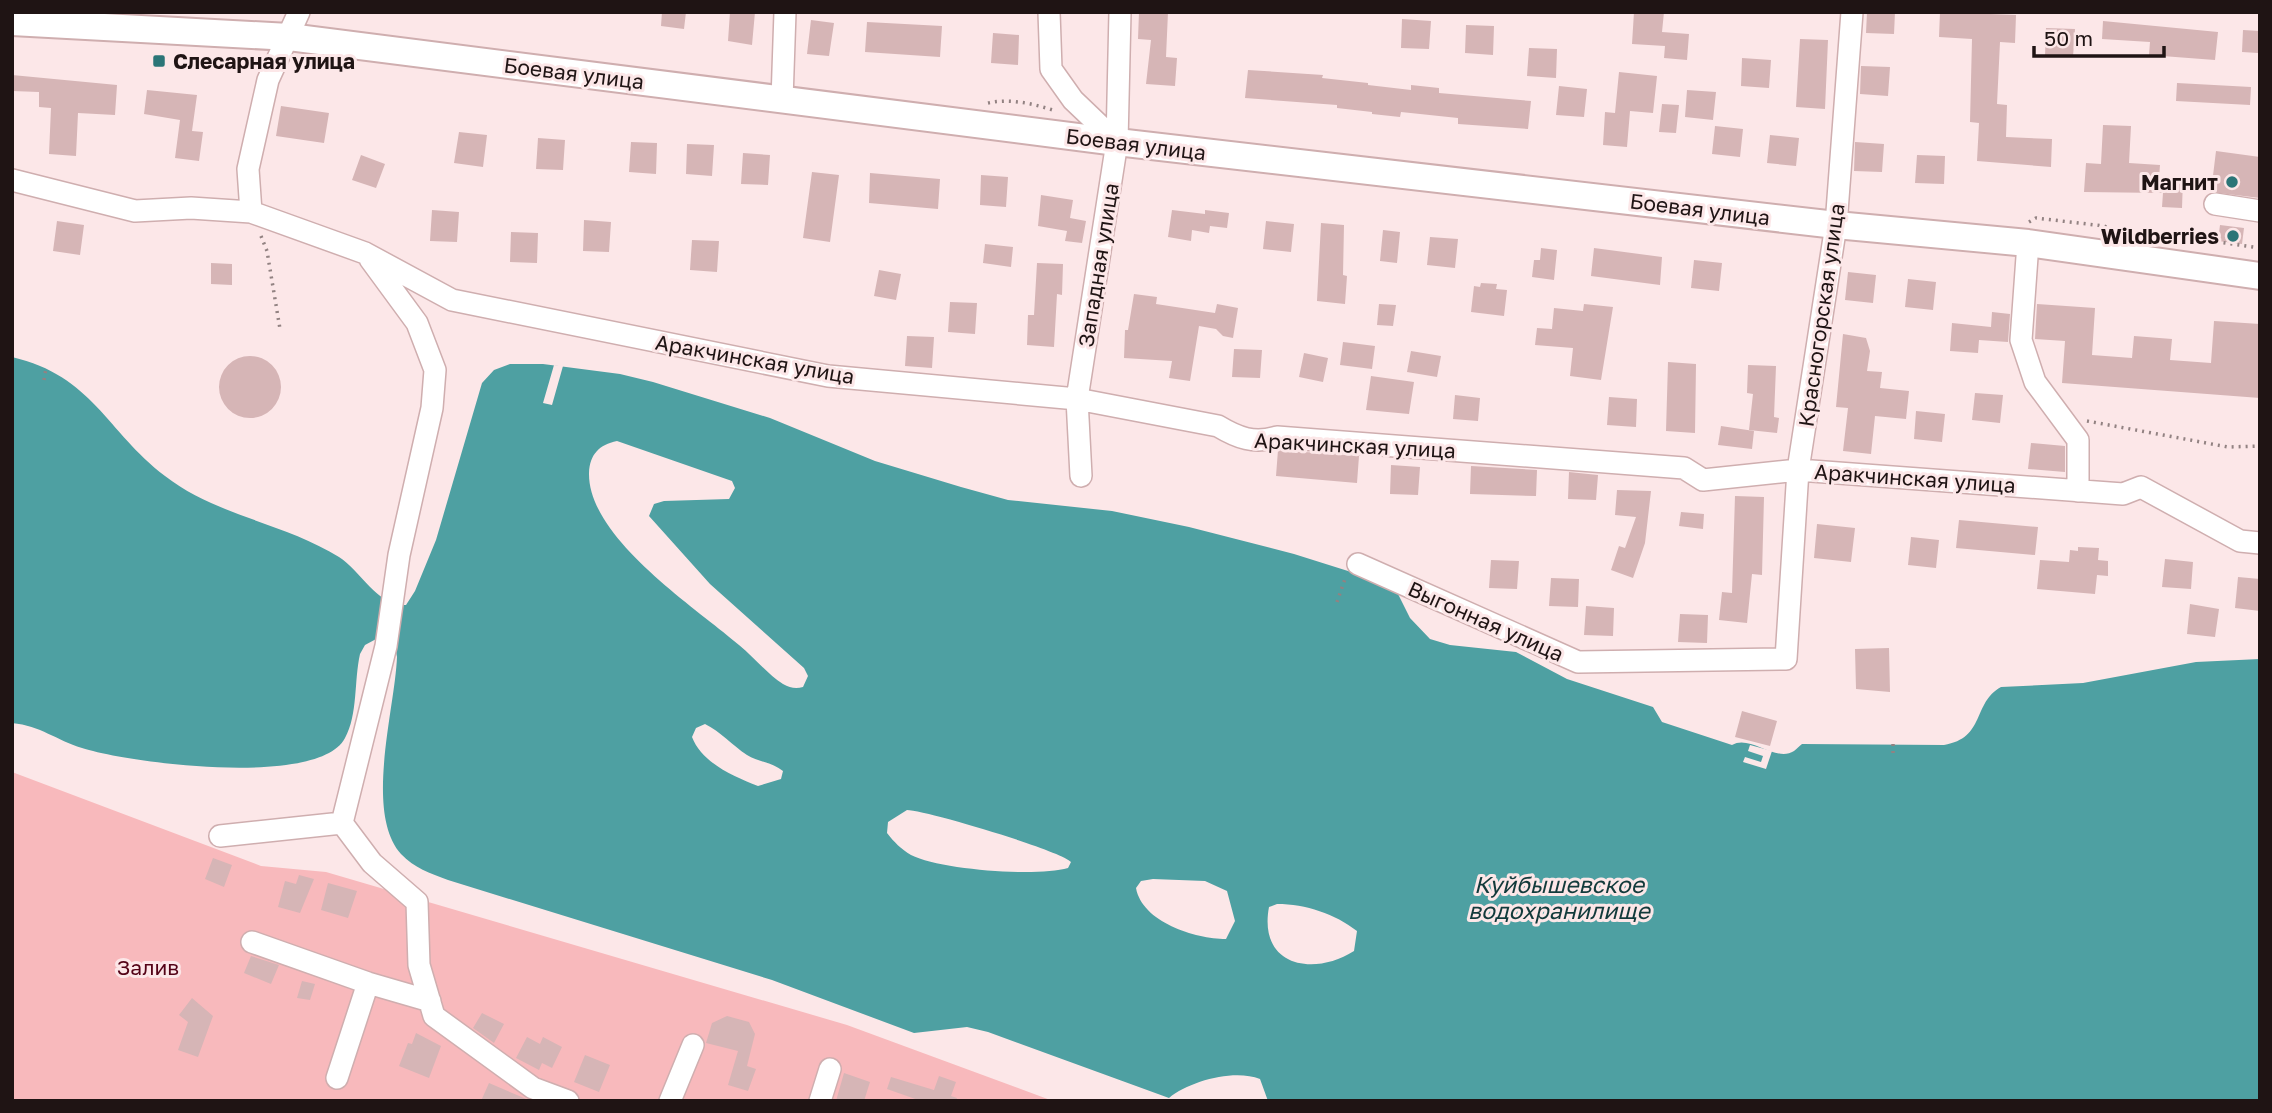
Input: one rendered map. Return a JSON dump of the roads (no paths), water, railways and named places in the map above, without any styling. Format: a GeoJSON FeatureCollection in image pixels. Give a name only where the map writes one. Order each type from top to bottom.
{"type":"FeatureCollection","features":[{"type":"Feature","properties":{"kind":"main road","name":"Боевая улица"},"geometry":{"type":"LineString","coordinates":[[12,22],[289,37],[1117,142],[1836,225],[2028,243],[2260,276]]}},
{"type":"Feature","properties":{"kind":"street"},"geometry":{"type":"LineString","coordinates":[[251,212],[248,169],[268,80],[299,12]]}},
{"type":"Feature","properties":{"kind":"street"},"geometry":{"type":"LineString","coordinates":[[782,100],[785,12]]}},
{"type":"Feature","properties":{"kind":"street"},"geometry":{"type":"LineString","coordinates":[[1049,12],[1051,69],[1073,100],[1117,142]]}},
{"type":"Feature","properties":{"kind":"street","name":"Западная улица"},"geometry":{"type":"LineString","coordinates":[[1081,476],[1077,399],[1117,142],[1120,12]]}},
{"type":"Feature","properties":{"kind":"street","name":"Красногорская улица"},"geometry":{"type":"LineString","coordinates":[[1786,659],[1798,470],[1836,225],[1852,12]]}},
{"type":"Feature","properties":{"kind":"street","name":"Аракчинская улица"},"geometry":{"type":"LineString","coordinates":[[12,180],[135,211],[191,208],[251,212],[365,253],[452,300],[828,376],[1077,399],[1218,426],[1236,437],[1260,442],[1277,437],[1684,468],[1703,480],[1798,470],[2123,494],[2141,486],[2240,541],[2260,543]]}},
{"type":"Feature","properties":{"kind":"street"},"geometry":{"type":"LineString","coordinates":[[2216,204],[2260,211]]}},
{"type":"Feature","properties":{"kind":"street"},"geometry":{"type":"LineString","coordinates":[[2028,243],[2021,340],[2035,382],[2078,440],[2078,491]]}},
{"type":"Feature","properties":{"kind":"street"},"geometry":{"type":"LineString","coordinates":[[342,822],[386,646],[399,555],[432,408],[435,370],[417,323],[365,253]]}},
{"type":"Feature","properties":{"kind":"street","name":"Выгонная улица"},"geometry":{"type":"LineString","coordinates":[[1353,568],[1578,662],[1786,659]]}},
{"type":"Feature","properties":{"kind":"street"},"geometry":{"type":"LineString","coordinates":[[220,836],[342,822]]}},
{"type":"Feature","properties":{"kind":"street"},"geometry":{"type":"LineString","coordinates":[[342,822],[372,863],[417,902],[419,965],[434,1016],[533,1088],[568,1101]]}},
{"type":"Feature","properties":{"kind":"street"},"geometry":{"type":"LineString","coordinates":[[252,942],[368,983],[430,1001]]}},
{"type":"Feature","properties":{"kind":"street"},"geometry":{"type":"LineString","coordinates":[[337,1078],[368,983]]}},
{"type":"Feature","properties":{"kind":"street"},"geometry":{"type":"LineString","coordinates":[[670,1101],[693,1045]]}},
{"type":"Feature","properties":{"kind":"street"},"geometry":{"type":"LineString","coordinates":[[820,1101],[830,1069]]}},
{"type":"Feature","properties":{"kind":"water","name":"Куйбышевское водохранилище"},"geometry":{"type":"Polygon","coordinates":[[[12,357],[62,377],[97,407],[145,459],[185,490],[206,501],[318,545],[347,563],[378,594],[396,604],[406,605],[415,591],[436,540],[482,383],[494,370],[510,364],[543,364],[620,374],[770,418],[875,461],[1008,500],[1112,511],[1189,527],[1348,571],[1398,594],[1410,618],[1430,639],[1450,645],[1516,652],[1567,679],[1653,707],[1662,722],[1732,745],[1747,743],[1779,754],[1794,751],[1802,744],[1944,745],[1967,735],[1986,702],[2001,687],[2083,683],[2196,662],[2260,659],[2260,1101],[1268,1101],[1260,1079],[1238,1075],[1213,1078],[1188,1086],[1169,1098],[988,1032],[967,1027],[914,1033],[772,980],[448,880],[417,867],[401,854],[390,836],[384,813],[384,759],[397,657],[395,646],[378,638],[365,645],[360,654],[354,708],[345,738],[328,753],[299,763],[221,767],[139,760],[82,748],[32,727],[12,723],[12,357]],[[617,441],[597,451],[589,473],[593,497],[606,522],[624,546],[672,591],[739,645],[777,680],[791,687],[803,687],[808,676],[804,668],[710,584],[649,516],[654,504],[664,501],[729,499],[735,488],[732,481],[617,441]],[[705,724],[696,728],[692,737],[697,746],[719,768],[758,786],[781,779],[783,771],[747,755],[711,727],[705,724]],[[907,810],[888,822],[887,833],[904,850],[911,855],[944,865],[1034,872],[1068,868],[1071,862],[1020,841],[919,812],[907,810]],[[1153,879],[1141,881],[1136,888],[1140,900],[1148,910],[1159,919],[1185,932],[1226,939],[1235,921],[1227,891],[1205,881],[1153,879]],[[1277,904],[1269,907],[1268,927],[1272,942],[1280,954],[1292,961],[1322,963],[1354,951],[1357,931],[1320,911],[1277,904]]]}},
{"type":"Feature","properties":{"kind":"place","name":"Слесарная улица"},"geometry":{"type":"Point","coordinates":[159,61]}},
{"type":"Feature","properties":{"kind":"place","name":"Магнит"},"geometry":{"type":"Point","coordinates":[2232,182]}},
{"type":"Feature","properties":{"kind":"place","name":"Wildberries"},"geometry":{"type":"Point","coordinates":[2233,236]}},
{"type":"Feature","properties":{"kind":"park label","name":"Залив"},"geometry":{"type":"Point","coordinates":[148,967]}}]}
